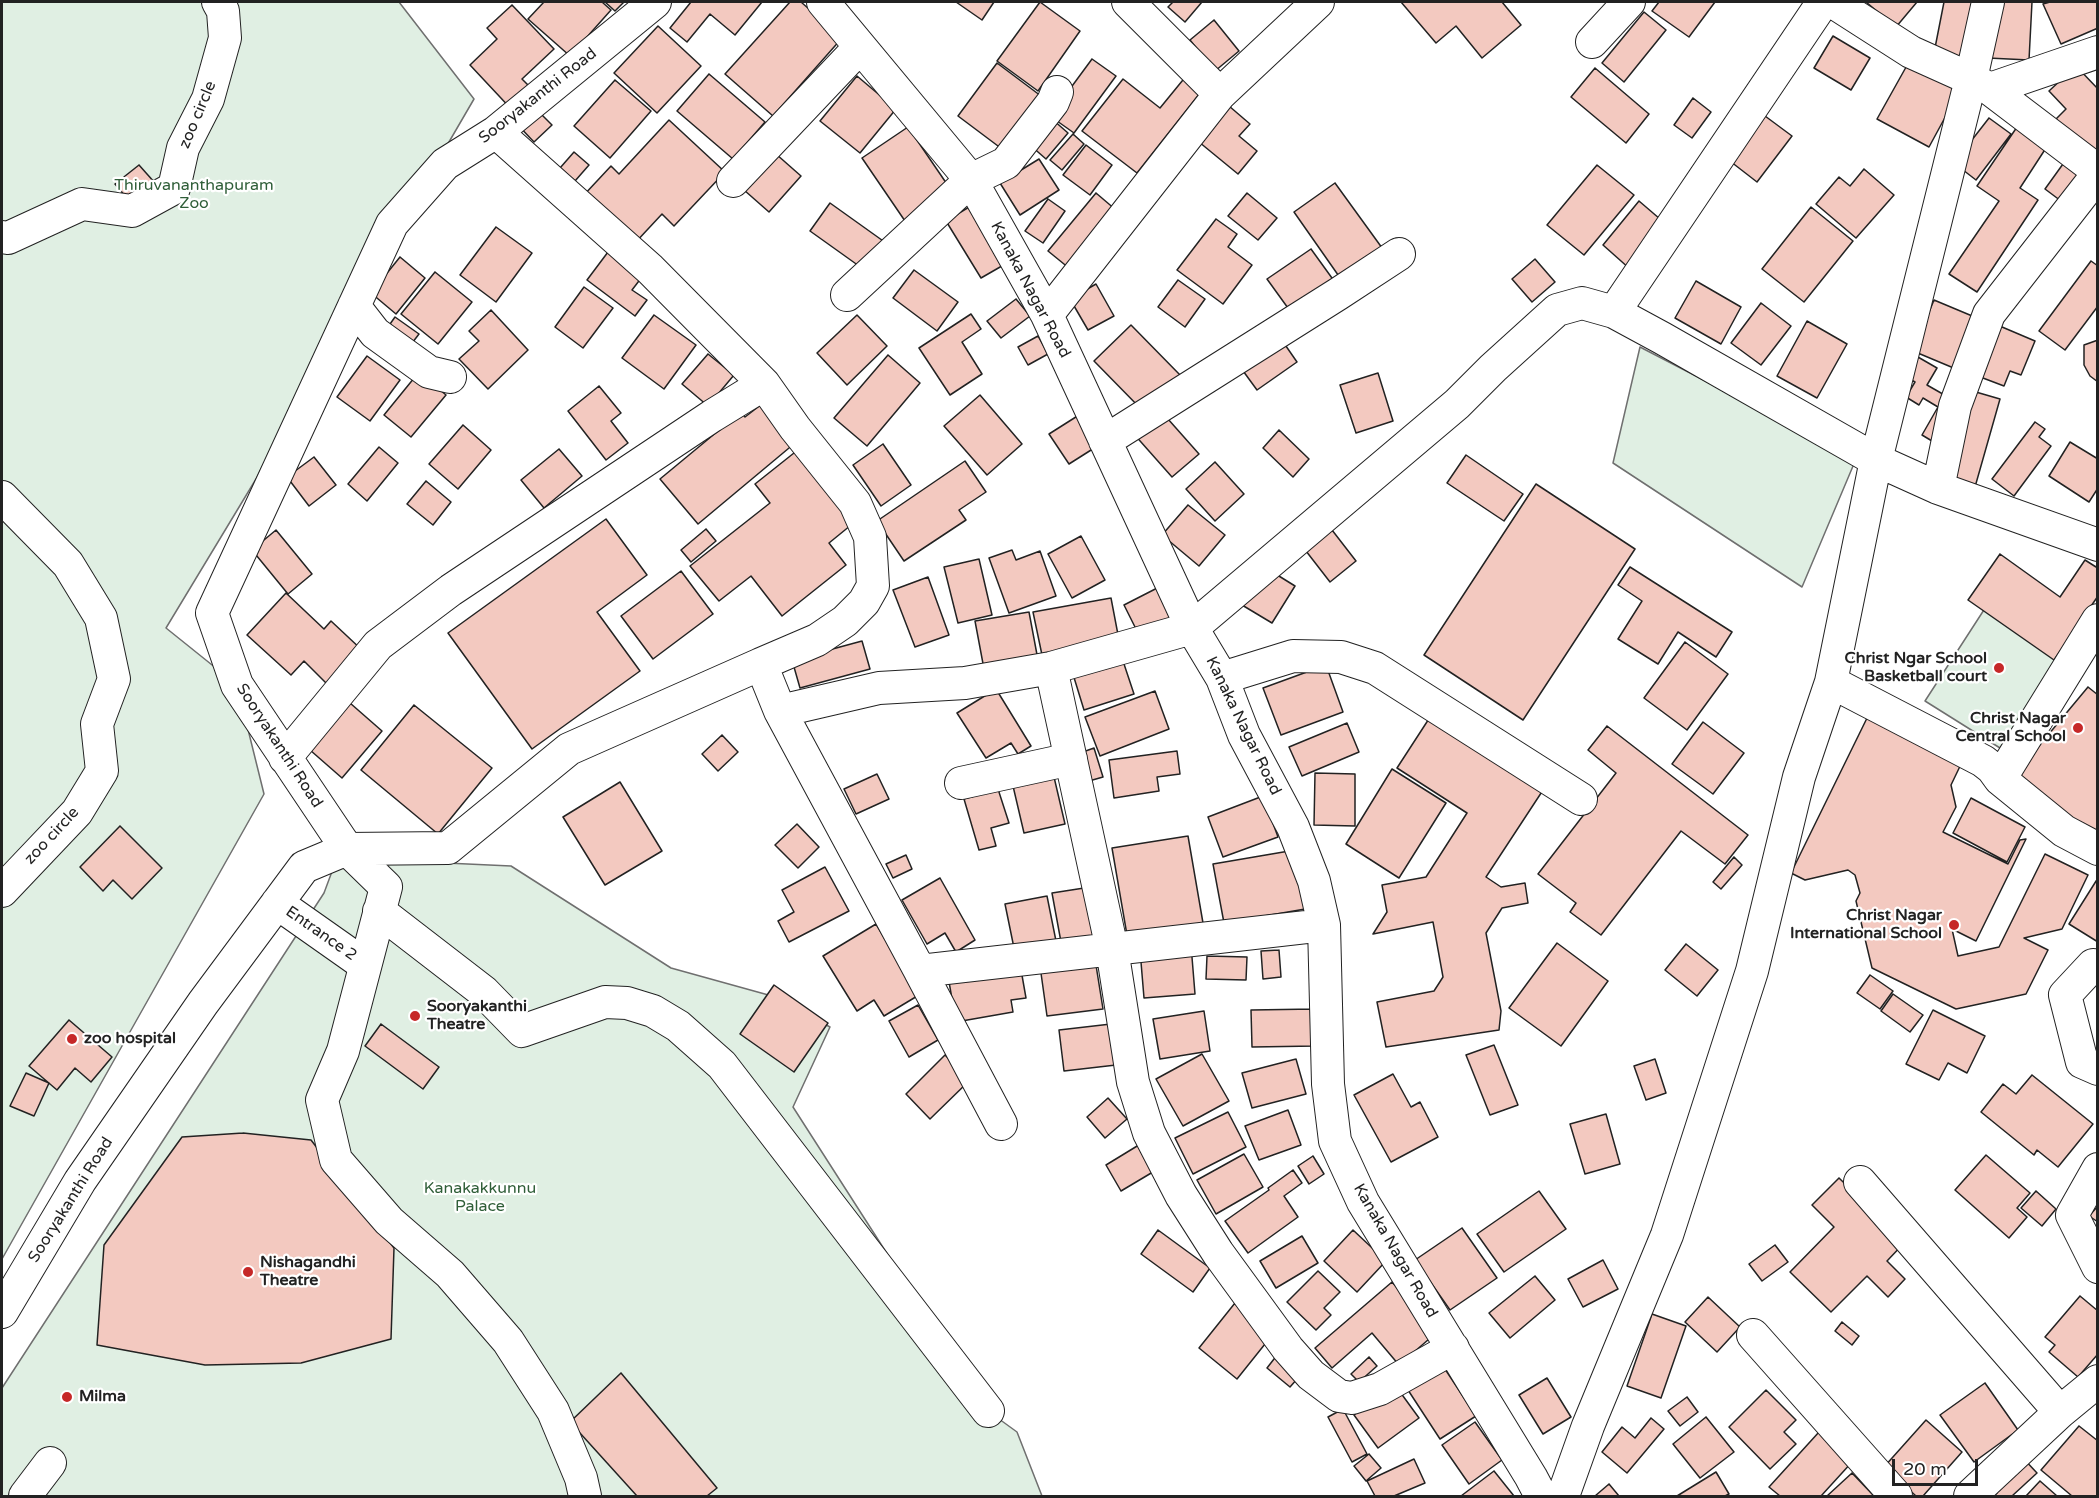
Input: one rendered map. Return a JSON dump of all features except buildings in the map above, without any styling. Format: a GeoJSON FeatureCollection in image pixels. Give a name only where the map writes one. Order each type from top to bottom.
{"type":"FeatureCollection","features":[{"type":"Feature","properties":{"kind":"street","name":"zoo circle"},"geometry":{"type":"LineString","coordinates":[[2,237],[8,238],[82,204],[132,211],[174,188],[183,148],[208,99],[225,38],[223,11],[218,2]]}},
{"type":"Feature","properties":{"kind":"street","name":"Sooryakanthi Road"},"geometry":{"type":"LineString","coordinates":[[2,1312],[80,1181],[203,1003],[277,903],[304,867],[347,849],[237,685],[212,613],[392,224],[445,164],[496,132],[655,2]]}},
{"type":"Feature","properties":{"kind":"street","name":"Kanaka Nagar Road"},"geometry":{"type":"LineString","coordinates":[[823,2],[971,180],[1047,315],[1192,628],[1222,678],[1244,735],[1293,827],[1314,880],[1324,925],[1328,1084],[1335,1141],[1363,1202],[1541,1497]]}},
{"type":"Feature","properties":{"kind":"street"},"geometry":{"type":"LineString","coordinates":[[1128,2],[1220,94]]}},
{"type":"Feature","properties":{"kind":"street"},"geometry":{"type":"LineString","coordinates":[[1047,315],[1220,94],[1318,2]]}},
{"type":"Feature","properties":{"kind":"street"},"geometry":{"type":"LineString","coordinates":[[1592,42],[1629,2]]}},
{"type":"Feature","properties":{"kind":"street"},"geometry":{"type":"LineString","coordinates":[[1614,312],[1823,2]]}},
{"type":"Feature","properties":{"kind":"street"},"geometry":{"type":"LineString","coordinates":[[1833,2],[1911,52],[1980,84],[2097,173],[1989,314],[1955,406],[1938,488]]}},
{"type":"Feature","properties":{"kind":"street"},"geometry":{"type":"LineString","coordinates":[[1563,1497],[1588,1426],[1667,1235],[1752,971],[1799,777],[1831,682],[1876,460],[1980,84],[1988,2]]}},
{"type":"Feature","properties":{"kind":"street"},"geometry":{"type":"LineString","coordinates":[[733,181],[860,47]]}},
{"type":"Feature","properties":{"kind":"street"},"geometry":{"type":"LineString","coordinates":[[1980,84],[2097,52]]}},
{"type":"Feature","properties":{"kind":"street"},"geometry":{"type":"LineString","coordinates":[[847,295],[971,180],[1006,163],[1053,102],[1057,92]]}},
{"type":"Feature","properties":{"kind":"street"},"geometry":{"type":"LineString","coordinates":[[347,849],[448,848],[569,749],[817,640],[845,621],[864,602],[873,586],[870,537],[855,503],[795,428],[764,384],[650,270],[496,132]]}},
{"type":"Feature","properties":{"kind":"street"},"geometry":{"type":"LineString","coordinates":[[1106,441],[1399,254]]}},
{"type":"Feature","properties":{"kind":"street"},"geometry":{"type":"LineString","coordinates":[[780,711],[879,688],[965,682],[1051,668],[1192,628],[1448,411],[1557,310],[1582,303],[1614,312],[1876,460],[1938,488],[2097,545]]}},
{"type":"Feature","properties":{"kind":"street"},"geometry":{"type":"LineString","coordinates":[[354,306],[375,333],[429,372],[450,377]]}},
{"type":"Feature","properties":{"kind":"street"},"geometry":{"type":"LineString","coordinates":[[285,758],[378,645],[451,590],[712,416],[764,384]]}},
{"type":"Feature","properties":{"kind":"street","name":"zoo circle"},"geometry":{"type":"LineString","coordinates":[[2,497],[68,564],[101,618],[114,679],[97,724],[102,771],[77,812],[2,891]]}},
{"type":"Feature","properties":{"kind":"street"},"geometry":{"type":"LineString","coordinates":[[2000,779],[2097,620]]}},
{"type":"Feature","properties":{"kind":"street"},"geometry":{"type":"LineString","coordinates":[[1222,678],[1293,656],[1341,657],[1375,668],[1581,799]]}},
{"type":"Feature","properties":{"kind":"street"},"geometry":{"type":"LineString","coordinates":[[761,664],[780,711],[1001,1124]]}},
{"type":"Feature","properties":{"kind":"street"},"geometry":{"type":"LineString","coordinates":[[1051,668],[1112,949],[1133,1082],[1149,1133],[1181,1195],[1218,1253],[1256,1306],[1311,1375],[1339,1396],[1352,1398],[1380,1389],[1453,1348]]}},
{"type":"Feature","properties":{"kind":"street"},"geometry":{"type":"LineString","coordinates":[[1831,682],[1983,761],[2000,779],[2064,831],[2097,849]]}},
{"type":"Feature","properties":{"kind":"street"},"geometry":{"type":"LineString","coordinates":[[961,783],[1071,759]]}},
{"type":"Feature","properties":{"kind":"street"},"geometry":{"type":"LineString","coordinates":[[347,849],[386,888],[343,1051],[322,1100],[336,1160],[389,1221],[450,1274],[508,1341],[553,1412],[581,1478],[585,1497]]}},
{"type":"Feature","properties":{"kind":"street","name":"Entrance 2"},"geometry":{"type":"LineString","coordinates":[[277,903],[365,965]]}},
{"type":"Feature","properties":{"kind":"street"},"geometry":{"type":"LineString","coordinates":[[379,911],[483,992],[522,1031],[605,1002],[627,1002],[653,1011],[678,1026],[722,1065],[988,1411]]}},
{"type":"Feature","properties":{"kind":"street"},"geometry":{"type":"LineString","coordinates":[[920,971],[1324,925]]}},
{"type":"Feature","properties":{"kind":"street"},"geometry":{"type":"LineString","coordinates":[[2097,968],[2093,965],[2065,995],[2082,1062],[2097,1069]]}},
{"type":"Feature","properties":{"kind":"street"},"geometry":{"type":"LineString","coordinates":[[2097,1169],[2072,1215],[2097,1267]]}},
{"type":"Feature","properties":{"kind":"street"},"geometry":{"type":"LineString","coordinates":[[1860,1182],[2060,1412]]}},
{"type":"Feature","properties":{"kind":"street"},"geometry":{"type":"LineString","coordinates":[[1753,1335],[1896,1497]]}},
{"type":"Feature","properties":{"kind":"street"},"geometry":{"type":"LineString","coordinates":[[1970,1497],[2060,1412],[2097,1381]]}},
{"type":"Feature","properties":{"kind":"street"},"geometry":{"type":"LineString","coordinates":[[25,1497],[50,1463]]}},
{"type":"Feature","properties":{"kind":"green space","name":"Thiruvananthapuram Zoo"},"geometry":{"type":"Polygon","coordinates":[[[2,2],[399,2],[474,99],[279,434],[256,479],[166,628],[237,685],[264,794],[2,1259],[2,2]]]}},
{"type":"Feature","properties":{"kind":"green space"},"geometry":{"type":"Polygon","coordinates":[[[1640,347],[1856,459],[1802,587],[1613,463],[1640,347]]]}},
{"type":"Feature","properties":{"kind":"green space","name":"Christ Ngar School Basketball court"},"geometry":{"type":"Polygon","coordinates":[[[2002,582],[2074,636],[2000,748],[1925,701],[2002,582]]]}},
{"type":"Feature","properties":{"kind":"green space","name":"Kanakakkunnu Palace"},"geometry":{"type":"Polygon","coordinates":[[[337,858],[511,866],[671,968],[772,996],[830,1027],[793,1107],[988,1411],[1017,1432],[1042,1496],[2,1496],[2,1388],[324,893],[337,858]]]}},
{"type":"Feature","properties":{"kind":"place","name":"Christ Ngar School Basketball court"},"geometry":{"type":"Point","coordinates":[1999,668]}},
{"type":"Feature","properties":{"kind":"place","name":"Christ Nagar Central School"},"geometry":{"type":"Point","coordinates":[2078,728]}},
{"type":"Feature","properties":{"kind":"place","name":"Christ Nagar International School"},"geometry":{"type":"Point","coordinates":[1954,925]}},
{"type":"Feature","properties":{"kind":"place","name":"Sooryakanthi Theatre"},"geometry":{"type":"Point","coordinates":[415,1016]}},
{"type":"Feature","properties":{"kind":"place","name":"zoo hospital"},"geometry":{"type":"Point","coordinates":[72,1039]}},
{"type":"Feature","properties":{"kind":"place","name":"Nishagandhi Theatre"},"geometry":{"type":"Point","coordinates":[248,1272]}},
{"type":"Feature","properties":{"kind":"place","name":"Milma"},"geometry":{"type":"Point","coordinates":[67,1397]}}]}
